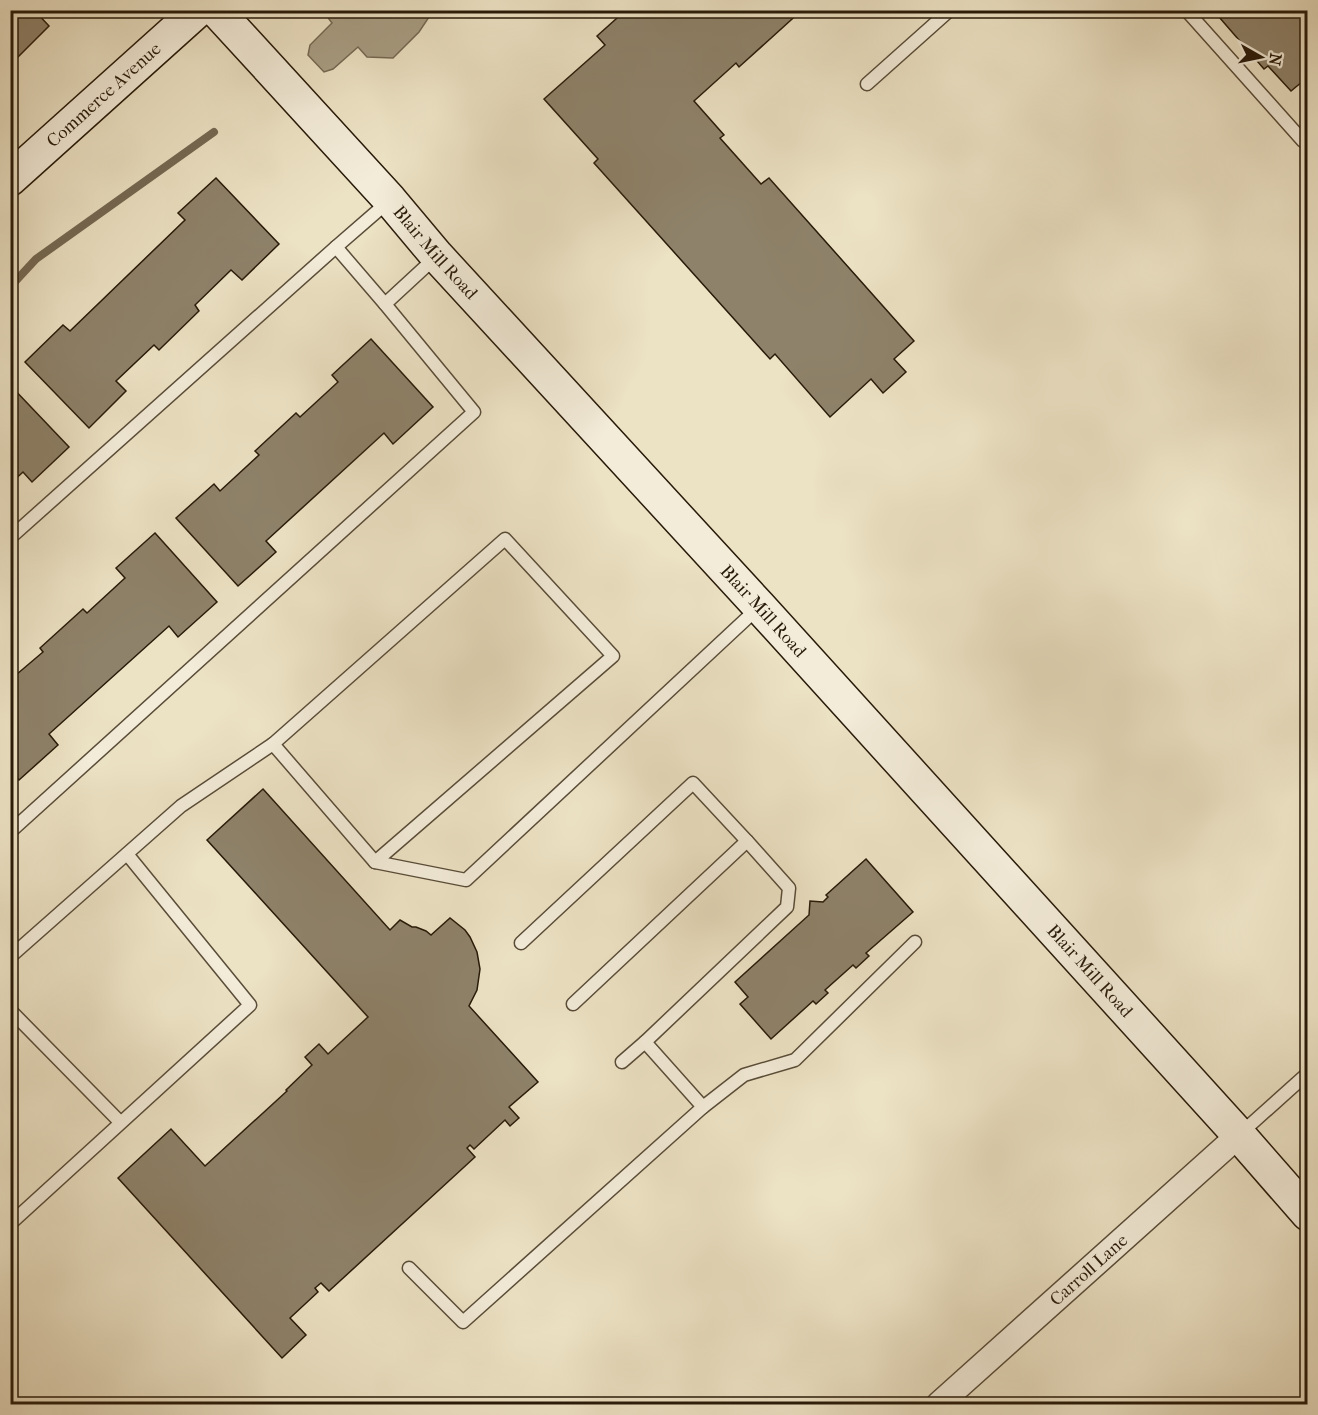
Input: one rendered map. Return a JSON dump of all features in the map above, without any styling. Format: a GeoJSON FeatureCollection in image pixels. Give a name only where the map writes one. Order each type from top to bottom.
{"type":"FeatureCollection","features":[{"type":"Feature","properties":{"kind":"main road","name":"Commerce Avenue"},"geometry":{"type":"LineString","coordinates":[[10,179],[198,10]]}},
{"type":"Feature","properties":{"kind":"main road","name":"Blair Mill Road"},"geometry":{"type":"LineString","coordinates":[[216,10],[390,200],[437,256],[759,606],[1239,1135],[1308,1214]]}},
{"type":"Feature","properties":{"kind":"street","name":"Carroll Lane"},"geometry":{"type":"LineString","coordinates":[[939,1404],[1239,1135]]}},
{"type":"Feature","properties":{"kind":"lane"},"geometry":{"type":"LineString","coordinates":[[867,84],[950,10]]}},
{"type":"Feature","properties":{"kind":"lane"},"geometry":{"type":"LineString","coordinates":[[1186,10],[1303,141],[1308,138]]}},
{"type":"Feature","properties":{"kind":"lane"},"geometry":{"type":"LineString","coordinates":[[10,538],[390,200]]}},
{"type":"Feature","properties":{"kind":"lane"},"geometry":{"type":"LineString","coordinates":[[10,832],[474,412],[336,247]]}},
{"type":"Feature","properties":{"kind":"lane"},"geometry":{"type":"LineString","coordinates":[[385,304],[437,256]]}},
{"type":"Feature","properties":{"kind":"lane"},"geometry":{"type":"LineString","coordinates":[[10,957],[181,806],[273,744],[506,539],[613,656],[375,862]]}},
{"type":"Feature","properties":{"kind":"lane"},"geometry":{"type":"LineString","coordinates":[[273,744],[375,862],[466,880],[759,606]]}},
{"type":"Feature","properties":{"kind":"lane"},"geometry":{"type":"LineString","coordinates":[[521,944],[693,783],[789,888],[787,906],[622,1062]]}},
{"type":"Feature","properties":{"kind":"lane"},"geometry":{"type":"LineString","coordinates":[[573,1004],[747,841]]}},
{"type":"Feature","properties":{"kind":"lane"},"geometry":{"type":"LineString","coordinates":[[10,1224],[250,1005],[127,854]]}},
{"type":"Feature","properties":{"kind":"lane"},"geometry":{"type":"LineString","coordinates":[[409,1268],[463,1322],[703,1107],[744,1075],[795,1060],[915,942]]}},
{"type":"Feature","properties":{"kind":"lane"},"geometry":{"type":"LineString","coordinates":[[10,1010],[120,1122]]}},
{"type":"Feature","properties":{"kind":"lane"},"geometry":{"type":"LineString","coordinates":[[645,1042],[703,1107]]}},
{"type":"Feature","properties":{"kind":"lane"},"geometry":{"type":"LineString","coordinates":[[1239,1135],[1308,1072]]}},
{"type":"Feature","properties":{"kind":"shaded area"},"geometry":{"type":"Polygon","coordinates":[[[323,11],[433,11],[419,32],[393,58],[367,57],[358,47],[333,69],[324,72],[308,55],[310,45],[332,23],[323,11]]]}},
{"type":"Feature","properties":{"kind":"building"},"geometry":{"type":"Polygon","coordinates":[[[10,10],[34,10],[49,26],[10,65],[10,10]]]}},
{"type":"Feature","properties":{"kind":"building"},"geometry":{"type":"Polygon","coordinates":[[[626,10],[802,10],[739,67],[736,63],[694,101],[724,135],[720,138],[761,184],[769,178],[914,341],[894,359],[906,372],[883,393],[871,379],[830,417],[775,354],[770,359],[594,163],[598,159],[544,99],[605,45],[597,36],[626,10]]]}},
{"type":"Feature","properties":{"kind":"building"},"geometry":{"type":"Polygon","coordinates":[[[1213,10],[1308,10],[1308,31],[1301,37],[1308,44],[1308,77],[1291,91],[1268,66],[1264,69],[1213,10]]]}},
{"type":"Feature","properties":{"kind":"building"},"geometry":{"type":"Polygon","coordinates":[[[216,178],[279,244],[242,280],[231,270],[195,305],[199,311],[159,350],[154,345],[116,381],[126,391],[89,428],[25,362],[63,325],[70,331],[185,220],[178,213],[216,178]]]}},
{"type":"Feature","properties":{"kind":"building"},"geometry":{"type":"Polygon","coordinates":[[[371,339],[433,407],[393,444],[384,433],[266,541],[276,552],[238,586],[176,518],[214,484],[220,491],[259,455],[255,451],[296,413],[300,417],[338,382],[332,375],[371,339]]]}},
{"type":"Feature","properties":{"kind":"building"},"geometry":{"type":"Polygon","coordinates":[[[10,385],[69,447],[32,482],[23,472],[10,484],[10,385]]]}},
{"type":"Feature","properties":{"kind":"building"},"geometry":{"type":"Polygon","coordinates":[[[155,533],[217,602],[178,637],[169,626],[49,734],[58,745],[19,780],[10,771],[10,680],[43,652],[40,648],[83,609],[87,613],[125,578],[116,568],[155,533]]]}},
{"type":"Feature","properties":{"kind":"building"},"geometry":{"type":"Polygon","coordinates":[[[263,789],[390,930],[400,920],[431,935],[450,918],[465,930],[477,952],[480,969],[477,990],[469,1006],[538,1082],[509,1107],[519,1118],[510,1126],[505,1120],[474,1149],[470,1145],[467,1148],[475,1157],[329,1291],[321,1283],[315,1288],[318,1292],[290,1318],[306,1335],[282,1358],[118,1178],[171,1129],[205,1166],[312,1065],[305,1057],[319,1044],[328,1054],[368,1017],[207,840],[263,789]]]}},
{"type":"Feature","properties":{"kind":"building"},"geometry":{"type":"Polygon","coordinates":[[[866,859],[913,912],[866,953],[869,956],[856,968],[853,965],[825,990],[828,993],[816,1004],[813,1001],[771,1039],[740,1004],[748,997],[735,982],[809,915],[810,901],[823,902],[828,897],[826,895],[866,859]]]}},
{"type":"Feature","properties":{"kind":"waterway"},"geometry":{"type":"LineString","coordinates":[[10,287],[36,259],[214,132]]}}]}
